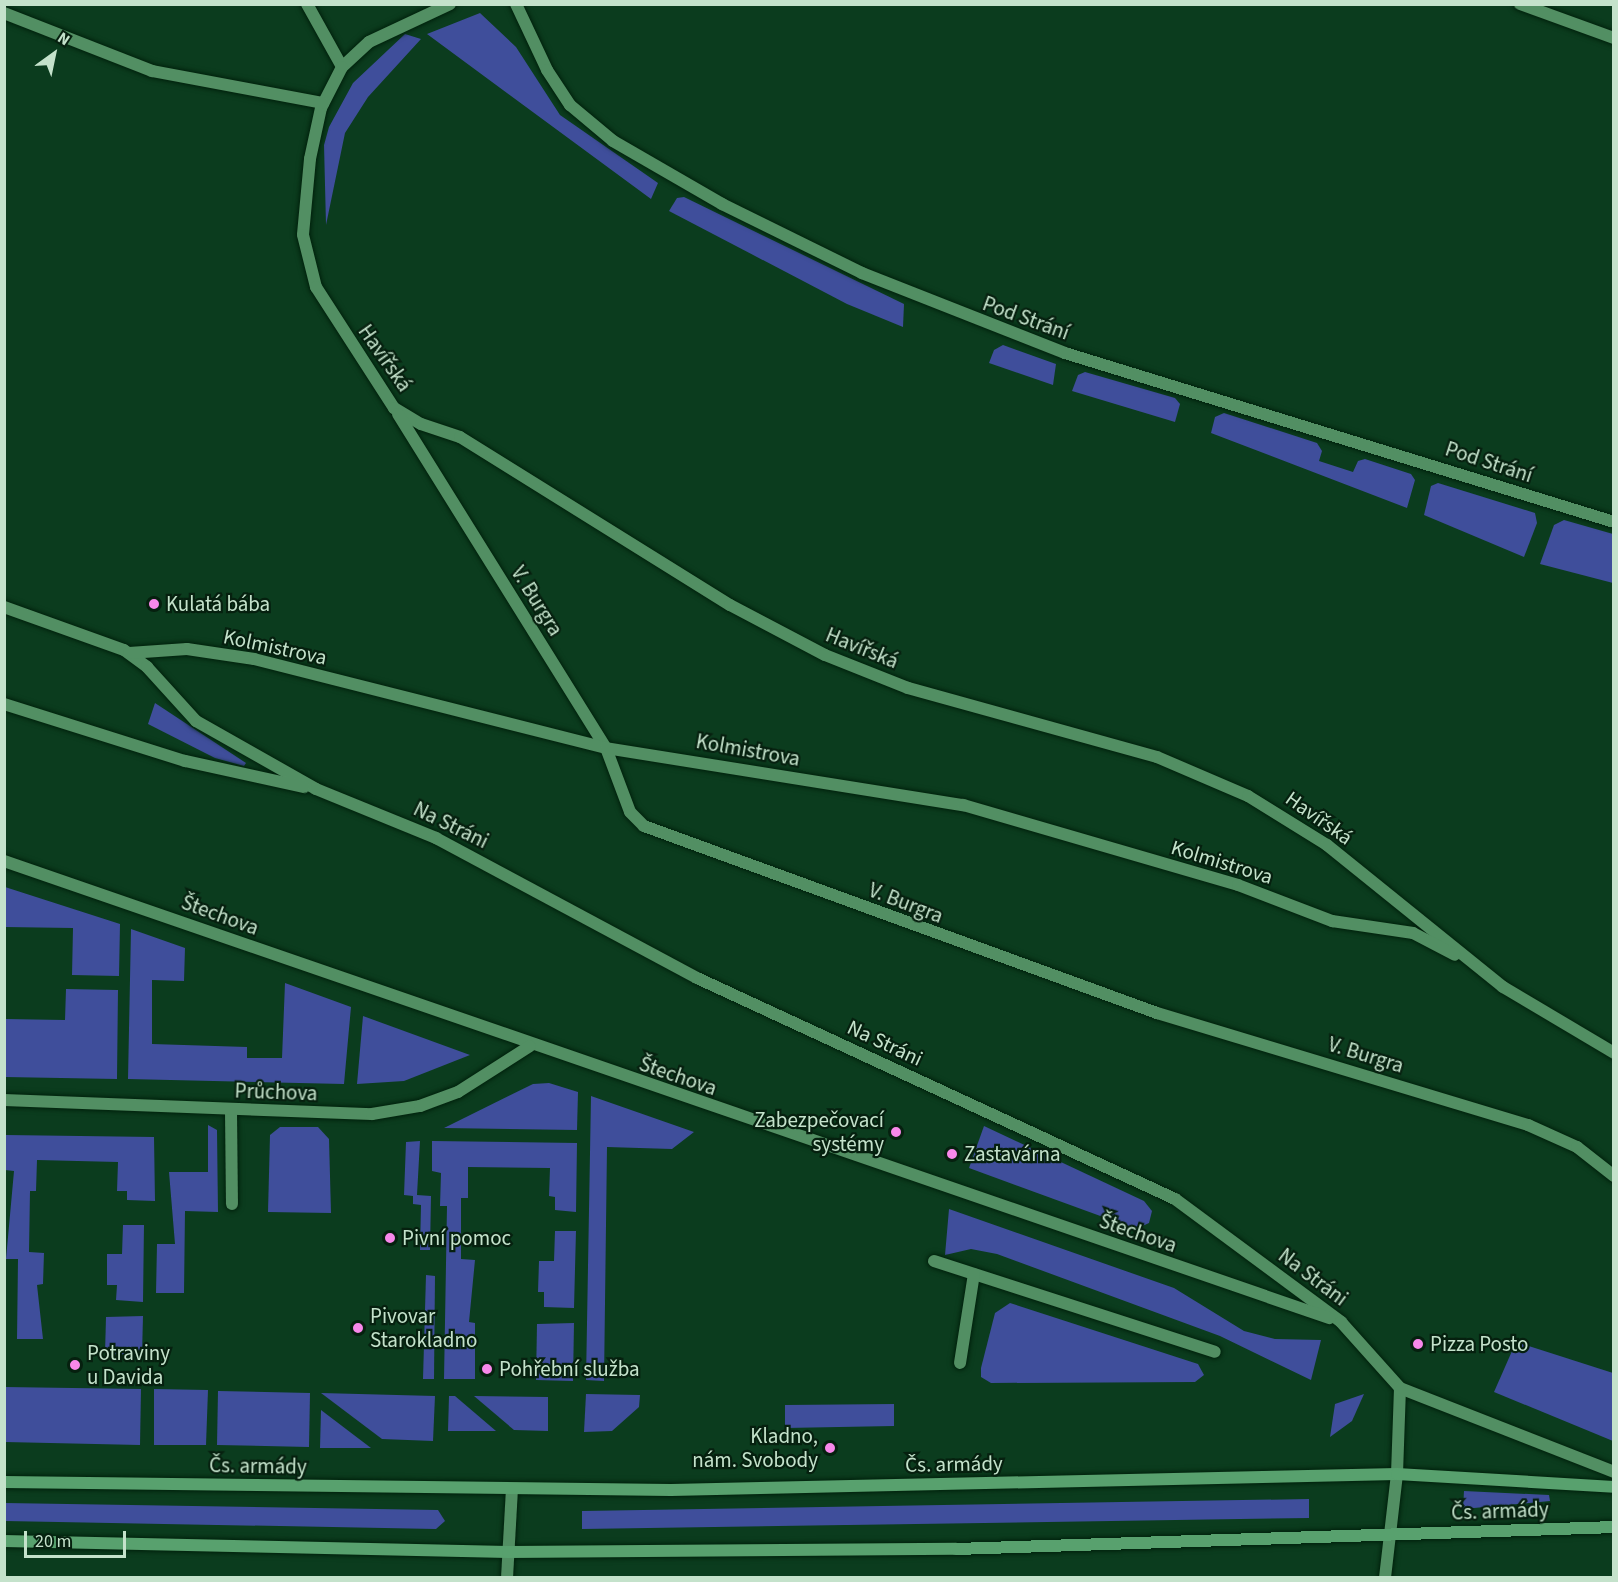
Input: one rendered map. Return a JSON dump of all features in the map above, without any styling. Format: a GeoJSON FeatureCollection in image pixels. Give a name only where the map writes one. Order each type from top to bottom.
{"type":"FeatureCollection","features":[{"type":"Feature","properties":{"kind":"main road","name":"Čs. armády"},"geometry":{"type":"LineString","coordinates":[[4,1482],[670,1490],[1397,1474],[1614,1487]]}},
{"type":"Feature","properties":{"kind":"main road","name":"Čs. armády"},"geometry":{"type":"LineString","coordinates":[[4,1541],[508,1552],[956,1550],[1614,1527]]}},
{"type":"Feature","properties":{"kind":"street"},"geometry":{"type":"LineString","coordinates":[[307,4],[342,67]]}},
{"type":"Feature","properties":{"kind":"street","name":"Havířská"},"geometry":{"type":"LineString","coordinates":[[450,4],[369,42],[342,67],[323,103],[310,159],[305,250],[326,307],[394,408],[420,424],[460,437],[730,605],[825,655],[908,688],[1157,757],[1248,796],[1327,845],[1503,987],[1614,1053]]}},
{"type":"Feature","properties":{"kind":"street","name":"Pod Strání"},"geometry":{"type":"LineString","coordinates":[[516,4],[547,70],[570,105],[613,141],[722,204],[852,268],[1065,353],[1614,522]]}},
{"type":"Feature","properties":{"kind":"street"},"geometry":{"type":"LineString","coordinates":[[1520,4],[1614,38]]}},
{"type":"Feature","properties":{"kind":"street"},"geometry":{"type":"LineString","coordinates":[[4,13],[152,71],[323,103]]}},
{"type":"Feature","properties":{"kind":"street","name":"V. Burgra"},"geometry":{"type":"LineString","coordinates":[[394,408],[606,748],[630,812],[644,826],[1148,1010],[1528,1125],[1577,1147],[1614,1176]]}},
{"type":"Feature","properties":{"kind":"street","name":"Kolmistrova"},"geometry":{"type":"LineString","coordinates":[[4,607],[129,653],[187,649],[254,659],[606,748],[917,796],[1010,816],[1238,885],[1332,921],[1413,933],[1477,966]]}},
{"type":"Feature","properties":{"kind":"street","name":"Na Stráni"},"geometry":{"type":"LineString","coordinates":[[129,653],[196,721],[316,789],[436,838],[697,978],[1169,1196],[1341,1322],[1400,1388],[1614,1472]]}},
{"type":"Feature","properties":{"kind":"street","name":"Na Stráni"},"geometry":{"type":"LineString","coordinates":[[4,704],[185,761],[316,789]]}},
{"type":"Feature","properties":{"kind":"street","name":"Štechova"},"geometry":{"type":"LineString","coordinates":[[4,861],[530,1047],[1341,1322]]}},
{"type":"Feature","properties":{"kind":"street","name":"Průchova"},"geometry":{"type":"LineString","coordinates":[[4,1100],[231,1110],[399,1110],[458,1092],[530,1047]]}},
{"type":"Feature","properties":{"kind":"street"},"geometry":{"type":"LineString","coordinates":[[231,1110],[232,1204]]}},
{"type":"Feature","properties":{"kind":"street"},"geometry":{"type":"LineString","coordinates":[[934,1261],[1215,1352]]}},
{"type":"Feature","properties":{"kind":"street"},"geometry":{"type":"LineString","coordinates":[[960,1363],[974,1274]]}},
{"type":"Feature","properties":{"kind":"street"},"geometry":{"type":"LineString","coordinates":[[1385,1578],[1397,1474],[1400,1388]]}},
{"type":"Feature","properties":{"kind":"street"},"geometry":{"type":"LineString","coordinates":[[507,1578],[512,1489]]}},
{"type":"Feature","properties":{"kind":"shaded area"},"geometry":{"type":"Polygon","coordinates":[[[480,13],[516,47],[560,115],[658,183],[651,199],[427,34],[480,13]]]}},
{"type":"Feature","properties":{"kind":"shaded area"},"geometry":{"type":"Polygon","coordinates":[[[405,34],[421,39],[368,97],[345,133],[326,225],[324,145],[329,127],[353,83],[405,34]]]}},
{"type":"Feature","properties":{"kind":"shaded area"},"geometry":{"type":"Polygon","coordinates":[[[684,197],[904,304],[903,327],[847,304],[669,211],[677,198],[684,197]]]}},
{"type":"Feature","properties":{"kind":"shaded area"},"geometry":{"type":"Polygon","coordinates":[[[1003,345],[1056,364],[1053,385],[989,363],[994,350],[1003,345]]]}},
{"type":"Feature","properties":{"kind":"shaded area"},"geometry":{"type":"Polygon","coordinates":[[[1085,372],[1175,398],[1180,404],[1175,422],[1072,391],[1078,375],[1085,372]]]}},
{"type":"Feature","properties":{"kind":"shaded area"},"geometry":{"type":"Polygon","coordinates":[[[1224,413],[1317,443],[1322,451],[1319,461],[1353,472],[1358,461],[1365,459],[1411,474],[1415,480],[1407,508],[1211,433],[1215,417],[1224,413]]]}},
{"type":"Feature","properties":{"kind":"shaded area"},"geometry":{"type":"Polygon","coordinates":[[[1438,483],[1535,513],[1537,523],[1524,557],[1424,515],[1431,486],[1438,483]]]}},
{"type":"Feature","properties":{"kind":"shaded area"},"geometry":{"type":"Polygon","coordinates":[[[1564,520],[1613,534],[1613,583],[1540,564],[1554,525],[1564,520]]]}},
{"type":"Feature","properties":{"kind":"shaded area"},"geometry":{"type":"Polygon","coordinates":[[[155,703],[246,763],[244,766],[215,758],[148,724],[155,703]]]}},
{"type":"Feature","properties":{"kind":"shaded area"},"geometry":{"type":"Polygon","coordinates":[[[5,887],[120,924],[119,976],[72,975],[73,928],[5,927],[5,887]]]}},
{"type":"Feature","properties":{"kind":"shaded area"},"geometry":{"type":"Polygon","coordinates":[[[131,929],[185,948],[184,981],[152,980],[152,1044],[247,1047],[247,1058],[282,1058],[285,983],[351,1007],[344,1084],[128,1079],[131,929]]]}},
{"type":"Feature","properties":{"kind":"shaded area"},"geometry":{"type":"Polygon","coordinates":[[[66,989],[118,990],[117,1079],[5,1077],[5,1019],[65,1020],[66,989]]]}},
{"type":"Feature","properties":{"kind":"shaded area"},"geometry":{"type":"Polygon","coordinates":[[[363,1016],[470,1055],[404,1081],[357,1084],[363,1016]]]}},
{"type":"Feature","properties":{"kind":"shaded area"},"geometry":{"type":"Polygon","coordinates":[[[549,1083],[578,1092],[577,1130],[444,1128],[533,1084],[549,1083]]]}},
{"type":"Feature","properties":{"kind":"shaded area"},"geometry":{"type":"Polygon","coordinates":[[[591,1096],[694,1132],[672,1149],[607,1147],[604,1381],[586,1380],[591,1096]]]}},
{"type":"Feature","properties":{"kind":"shaded area"},"geometry":{"type":"Polygon","coordinates":[[[208,1125],[217,1130],[218,1212],[185,1211],[184,1293],[156,1293],[157,1244],[175,1244],[169,1172],[208,1172],[208,1125]]]}},
{"type":"Feature","properties":{"kind":"shaded area"},"geometry":{"type":"Polygon","coordinates":[[[984,1126],[1144,1201],[1152,1211],[1149,1223],[1136,1229],[969,1168],[984,1126]]]}},
{"type":"Feature","properties":{"kind":"shaded area"},"geometry":{"type":"Polygon","coordinates":[[[280,1127],[318,1127],[329,1139],[331,1213],[268,1212],[270,1135],[280,1127]]]}},
{"type":"Feature","properties":{"kind":"shaded area"},"geometry":{"type":"Polygon","coordinates":[[[6,1135],[154,1137],[155,1201],[127,1200],[127,1191],[117,1191],[118,1162],[37,1160],[36,1191],[30,1191],[29,1252],[44,1253],[43,1284],[37,1285],[43,1339],[17,1339],[18,1259],[6,1259],[14,1171],[5,1170],[6,1135]]]}},
{"type":"Feature","properties":{"kind":"shaded area"},"geometry":{"type":"Polygon","coordinates":[[[420,1141],[417,1195],[431,1196],[430,1250],[420,1250],[421,1205],[413,1204],[413,1196],[404,1195],[406,1142],[420,1141]]]}},
{"type":"Feature","properties":{"kind":"shaded area"},"geometry":{"type":"Polygon","coordinates":[[[432,1141],[577,1143],[576,1212],[555,1210],[555,1197],[549,1196],[550,1168],[468,1167],[468,1198],[461,1198],[461,1259],[475,1260],[469,1322],[475,1323],[475,1379],[444,1379],[447,1206],[440,1206],[441,1173],[432,1171],[432,1141]]]}},
{"type":"Feature","properties":{"kind":"shaded area"},"geometry":{"type":"Polygon","coordinates":[[[949,1209],[1174,1288],[1244,1331],[1275,1339],[1321,1340],[1311,1380],[1220,1336],[997,1254],[971,1249],[945,1255],[949,1209]]]}},
{"type":"Feature","properties":{"kind":"shaded area"},"geometry":{"type":"Polygon","coordinates":[[[123,1225],[144,1225],[143,1302],[116,1300],[117,1285],[107,1285],[107,1254],[122,1254],[123,1225]]]}},
{"type":"Feature","properties":{"kind":"shaded area"},"geometry":{"type":"Polygon","coordinates":[[[555,1231],[576,1231],[574,1308],[544,1307],[544,1292],[538,1292],[539,1261],[554,1261],[555,1231]]]}},
{"type":"Feature","properties":{"kind":"shaded area"},"geometry":{"type":"Polygon","coordinates":[[[426,1275],[435,1276],[434,1379],[423,1379],[426,1275]]]}},
{"type":"Feature","properties":{"kind":"shaded area"},"geometry":{"type":"Polygon","coordinates":[[[1010,1303],[1198,1364],[1204,1375],[1195,1382],[991,1383],[981,1377],[981,1368],[995,1313],[1010,1303]]]}},
{"type":"Feature","properties":{"kind":"shaded area"},"geometry":{"type":"Polygon","coordinates":[[[143,1316],[142,1355],[105,1354],[106,1317],[143,1316]]]}},
{"type":"Feature","properties":{"kind":"shaded area"},"geometry":{"type":"Polygon","coordinates":[[[574,1323],[573,1381],[536,1380],[537,1324],[574,1323]]]}},
{"type":"Feature","properties":{"kind":"shaded area"},"geometry":{"type":"Polygon","coordinates":[[[1516,1342],[1613,1373],[1613,1441],[1494,1392],[1516,1342]]]}},
{"type":"Feature","properties":{"kind":"shaded area"},"geometry":{"type":"Polygon","coordinates":[[[5,1387],[141,1389],[140,1445],[5,1442],[5,1387]]]}},
{"type":"Feature","properties":{"kind":"shaded area"},"geometry":{"type":"Polygon","coordinates":[[[154,1389],[208,1390],[206,1445],[154,1445],[154,1389]]]}},
{"type":"Feature","properties":{"kind":"shaded area"},"geometry":{"type":"Polygon","coordinates":[[[218,1391],[310,1393],[309,1447],[217,1445],[218,1391]]]}},
{"type":"Feature","properties":{"kind":"shaded area"},"geometry":{"type":"Polygon","coordinates":[[[321,1393],[435,1396],[433,1441],[382,1439],[321,1393]]]}},
{"type":"Feature","properties":{"kind":"shaded area"},"geometry":{"type":"Polygon","coordinates":[[[586,1394],[640,1395],[639,1407],[612,1431],[584,1432],[586,1394]]]}},
{"type":"Feature","properties":{"kind":"shaded area"},"geometry":{"type":"Polygon","coordinates":[[[1364,1394],[1352,1421],[1330,1437],[1335,1404],[1364,1394]]]}},
{"type":"Feature","properties":{"kind":"shaded area"},"geometry":{"type":"Polygon","coordinates":[[[449,1396],[455,1396],[496,1431],[448,1431],[449,1396]]]}},
{"type":"Feature","properties":{"kind":"shaded area"},"geometry":{"type":"Polygon","coordinates":[[[474,1396],[548,1397],[548,1431],[514,1430],[474,1396]]]}},
{"type":"Feature","properties":{"kind":"shaded area"},"geometry":{"type":"Polygon","coordinates":[[[894,1404],[894,1426],[785,1428],[785,1405],[894,1404]]]}},
{"type":"Feature","properties":{"kind":"shaded area"},"geometry":{"type":"Polygon","coordinates":[[[321,1410],[371,1448],[320,1448],[321,1410]]]}},
{"type":"Feature","properties":{"kind":"shaded area"},"geometry":{"type":"Polygon","coordinates":[[[1464,1491],[1549,1495],[1550,1501],[1463,1509],[1464,1491]]]}},
{"type":"Feature","properties":{"kind":"shaded area"},"geometry":{"type":"Polygon","coordinates":[[[1309,1499],[1309,1518],[582,1529],[582,1511],[1309,1499]]]}},
{"type":"Feature","properties":{"kind":"shaded area"},"geometry":{"type":"Polygon","coordinates":[[[5,1503],[438,1510],[445,1521],[436,1529],[5,1521],[5,1503]]]}},
{"type":"Feature","properties":{"kind":"place","name":"Kulatá bába"},"geometry":{"type":"Point","coordinates":[154,604]}},
{"type":"Feature","properties":{"kind":"place","name":"Zabezpečovací systémy"},"geometry":{"type":"Point","coordinates":[896,1132]}},
{"type":"Feature","properties":{"kind":"place","name":"Zastavárna"},"geometry":{"type":"Point","coordinates":[952,1154]}},
{"type":"Feature","properties":{"kind":"place","name":"Pivní pomoc"},"geometry":{"type":"Point","coordinates":[390,1238]}},
{"type":"Feature","properties":{"kind":"place","name":"Pivovar Starokladno"},"geometry":{"type":"Point","coordinates":[358,1328]}},
{"type":"Feature","properties":{"kind":"place","name":"Pizza Posto"},"geometry":{"type":"Point","coordinates":[1418,1344]}},
{"type":"Feature","properties":{"kind":"place","name":"Potraviny u Davida"},"geometry":{"type":"Point","coordinates":[75,1365]}},
{"type":"Feature","properties":{"kind":"place","name":"Pohřební služba"},"geometry":{"type":"Point","coordinates":[487,1369]}},
{"type":"Feature","properties":{"kind":"place","name":"Kladno, nám. Svobody"},"geometry":{"type":"Point","coordinates":[830,1448]}}]}
